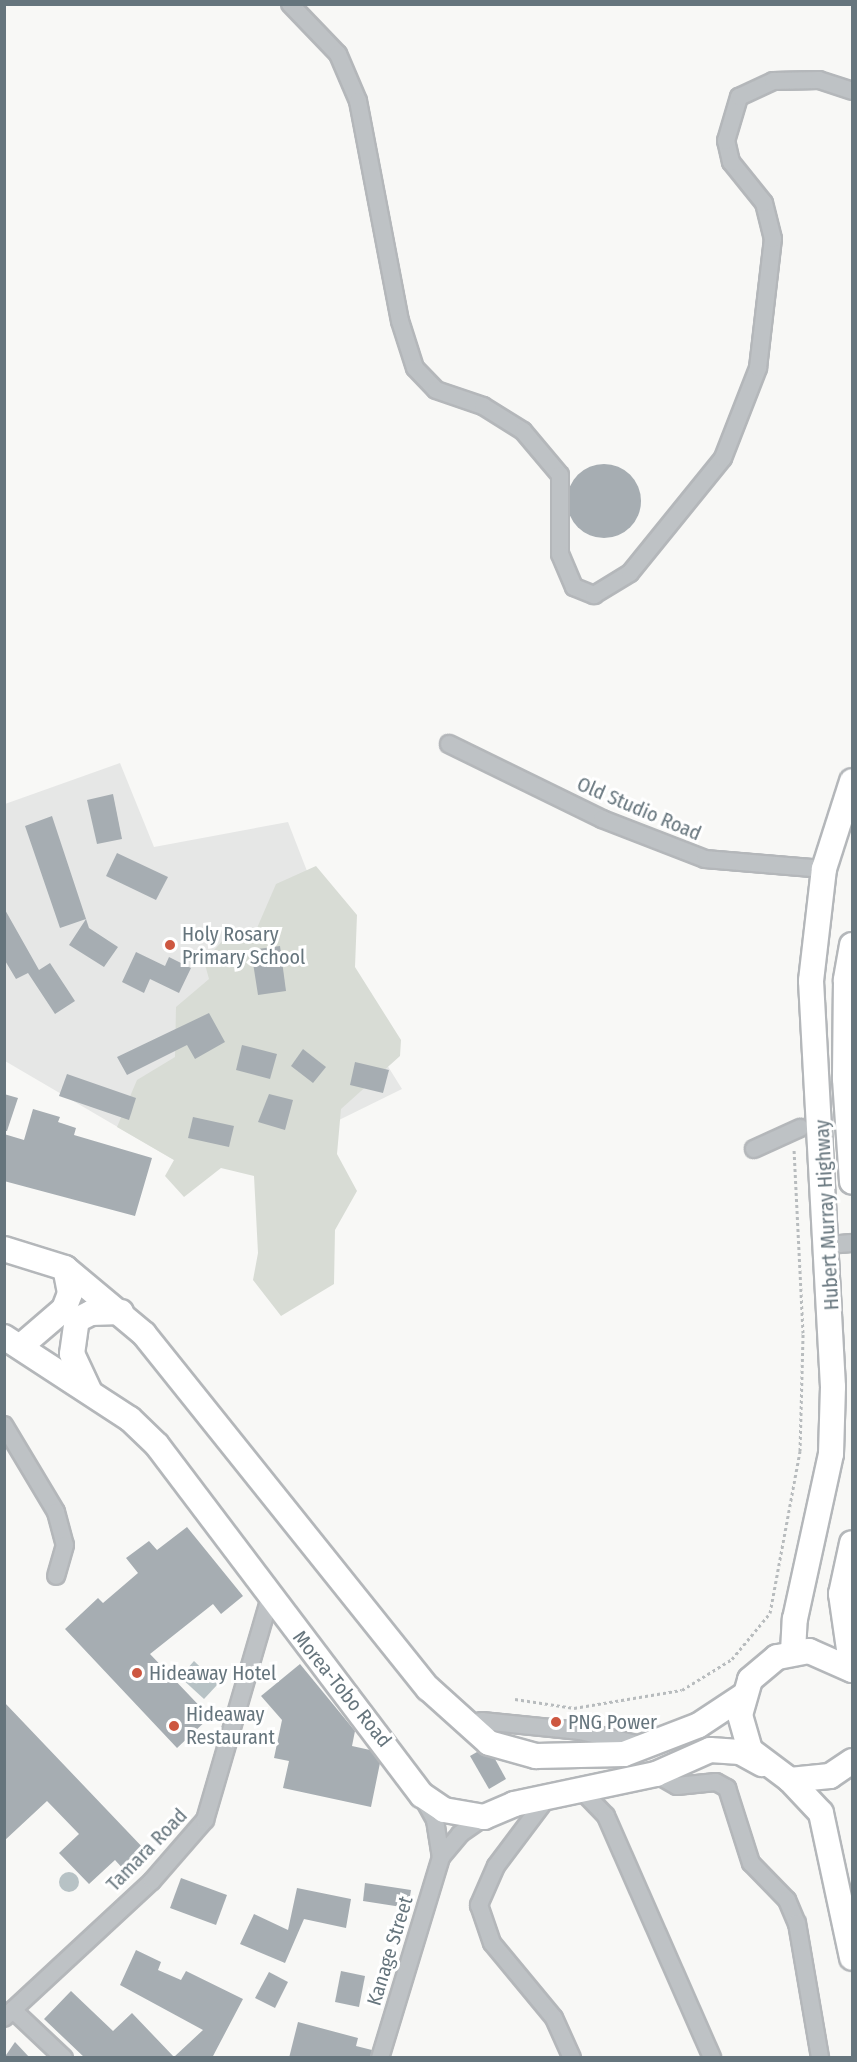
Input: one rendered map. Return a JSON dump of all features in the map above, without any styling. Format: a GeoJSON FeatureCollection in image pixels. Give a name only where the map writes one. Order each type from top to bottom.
{"type":"FeatureCollection","features":[{"type":"Feature","properties":{"kind":"highway","name":"Hubert Murray Highway"},"geometry":{"type":"LineString","coordinates":[[793,1652],[795,1618],[831,1454],[828,1245],[810,1012],[824,869],[852,781]]}},
{"type":"Feature","properties":{"kind":"highway","name":"Hubert Murray Highway"},"geometry":{"type":"LineString","coordinates":[[852,945],[846,980],[845,1079],[852,1182]]}},
{"type":"Feature","properties":{"kind":"highway"},"geometry":{"type":"LineString","coordinates":[[4,1249],[65,1268],[121,1312],[144,1334],[411,1667],[465,1724],[489,1743],[536,1756],[624,1754],[699,1725],[743,1696],[762,1667],[793,1652],[825,1654],[852,1670]]}},
{"type":"Feature","properties":{"kind":"highway"},"geometry":{"type":"LineString","coordinates":[[13,1341],[64,1308],[70,1293],[65,1268]]}},
{"type":"Feature","properties":{"kind":"highway"},"geometry":{"type":"LineString","coordinates":[[90,1392],[72,1354],[77,1320],[91,1313],[121,1312]]}},
{"type":"Feature","properties":{"kind":"highway","name":"Morea-Tobo Road"},"geometry":{"type":"LineString","coordinates":[[13,1341],[90,1392],[157,1445],[270,1598],[422,1795],[444,1810],[484,1817],[548,1798],[656,1774],[710,1750],[740,1752],[790,1780]]}},
{"type":"Feature","properties":{"kind":"highway"},"geometry":{"type":"LineString","coordinates":[[852,1543],[841,1594],[852,1670]]}},
{"type":"Feature","properties":{"kind":"highway"},"geometry":{"type":"LineString","coordinates":[[743,1696],[743,1733],[762,1764]]}},
{"type":"Feature","properties":{"kind":"highway"},"geometry":{"type":"LineString","coordinates":[[790,1780],[830,1776],[852,1761]]}},
{"type":"Feature","properties":{"kind":"highway"},"geometry":{"type":"LineString","coordinates":[[790,1780],[821,1813],[852,1958]]}},
{"type":"Feature","properties":{"kind":"street"},"geometry":{"type":"LineString","coordinates":[[290,4],[338,54],[358,101],[400,321],[415,368],[436,390],[483,406],[523,431],[560,475],[560,554],[574,587],[594,595],[602,593],[630,573],[723,458],[758,368],[773,239],[764,203],[729,152],[730,120],[739,97],[773,81],[819,80],[852,91]]}},
{"type":"Feature","properties":{"kind":"street","name":"Old Studio Road"},"geometry":{"type":"LineString","coordinates":[[449,744],[602,819],[705,859],[824,869]]}},
{"type":"Feature","properties":{"kind":"street"},"geometry":{"type":"LineString","coordinates":[[754,1149],[797,1134]]}},
{"type":"Feature","properties":{"kind":"street"},"geometry":{"type":"LineString","coordinates":[[828,1245],[852,1243]]}},
{"type":"Feature","properties":{"kind":"street"},"geometry":{"type":"LineString","coordinates":[[4,1425],[56,1512],[65,1545],[56,1576]]}},
{"type":"Feature","properties":{"kind":"street","name":"Tamara Road"},"geometry":{"type":"LineString","coordinates":[[9,2014],[152,1881],[205,1820],[270,1598]]}},
{"type":"Feature","properties":{"kind":"street"},"geometry":{"type":"LineString","coordinates":[[656,1774],[677,1786],[716,1782],[727,1788],[751,1863],[786,1900],[797,1923],[820,2058]]}},
{"type":"Feature","properties":{"kind":"street"},"geometry":{"type":"LineString","coordinates":[[583,1792],[606,1816],[712,2058]]}},
{"type":"Feature","properties":{"kind":"street","name":"Kanage Street"},"geometry":{"type":"LineString","coordinates":[[422,1795],[435,1820],[441,1857]]}},
{"type":"Feature","properties":{"kind":"street"},"geometry":{"type":"LineString","coordinates":[[548,1798],[496,1866],[479,1905],[492,1943],[554,2018],[572,2058]]}},
{"type":"Feature","properties":{"kind":"street","name":"Kanage Street"},"geometry":{"type":"LineString","coordinates":[[380,2058],[441,1857],[460,1834],[484,1817]]}},
{"type":"Feature","properties":{"kind":"street"},"geometry":{"type":"LineString","coordinates":[[9,2014],[64,2058]]}},
{"type":"Feature","properties":{"kind":"path"},"geometry":{"type":"LineString","coordinates":[[515,1700],[574,1707],[682,1690],[732,1659],[770,1613],[800,1451],[803,1333],[797,1134]]}},
{"type":"Feature","properties":{"kind":"shaded area","name":"Holy Rosary Primary School"},"geometry":{"type":"Polygon","coordinates":[[[120,763],[154,847],[288,822],[374,1044],[402,1089],[272,1153],[174,1160],[5,1061],[5,804],[120,763]]]}},
{"type":"Feature","properties":{"kind":"shaded area"},"geometry":{"type":"Polygon","coordinates":[[[316,866],[357,915],[355,967],[401,1040],[400,1056],[341,1109],[337,1154],[357,1191],[335,1230],[334,1284],[281,1316],[253,1280],[258,1253],[254,1176],[221,1168],[184,1197],[165,1176],[174,1160],[117,1127],[137,1080],[175,1057],[176,1007],[209,979],[204,961],[225,938],[257,928],[276,884],[316,866]]]}},
{"type":"Feature","properties":{"kind":"shaded area"},"geometry":{"type":"Polygon","coordinates":[[[194,1661],[218,1684],[204,1699],[180,1677],[194,1661]]]}},
{"type":"Feature","properties":{"kind":"shaded area"},"geometry":{"type":"Polygon","coordinates":[[[69,1872],[76,1875],[79,1882],[76,1889],[69,1892],[62,1889],[59,1882],[62,1875],[69,1872]]]}},
{"type":"Feature","properties":{"kind":"building"},"geometry":{"type":"Polygon","coordinates":[[[604,464],[625,470],[635,480],[641,501],[635,522],[625,532],[604,538],[583,532],[573,522],[567,501],[573,480],[583,470],[604,464]]]}},
{"type":"Feature","properties":{"kind":"building"},"geometry":{"type":"Polygon","coordinates":[[[113,794],[122,839],[97,844],[87,800],[113,794]]]}},
{"type":"Feature","properties":{"kind":"building"},"geometry":{"type":"Polygon","coordinates":[[[52,816],[89,928],[118,947],[104,967],[69,945],[86,919],[60,928],[25,826],[52,816]]]}},
{"type":"Feature","properties":{"kind":"building"},"geometry":{"type":"Polygon","coordinates":[[[117,853],[168,877],[156,900],[106,876],[117,853]]]}},
{"type":"Feature","properties":{"kind":"building"},"geometry":{"type":"Polygon","coordinates":[[[4,908],[39,970],[50,963],[75,1001],[55,1014],[28,973],[16,979],[4,959],[4,908]]]}},
{"type":"Feature","properties":{"kind":"building"},"geometry":{"type":"Polygon","coordinates":[[[280,946],[286,991],[258,995],[251,950],[280,946]]]}},
{"type":"Feature","properties":{"kind":"building"},"geometry":{"type":"Polygon","coordinates":[[[136,952],[165,966],[169,957],[191,968],[179,993],[150,979],[144,993],[122,982],[136,952]]]}},
{"type":"Feature","properties":{"kind":"building"},"geometry":{"type":"Polygon","coordinates":[[[209,1013],[225,1042],[195,1059],[187,1045],[127,1075],[117,1057],[209,1013]]]}},
{"type":"Feature","properties":{"kind":"building"},"geometry":{"type":"Polygon","coordinates":[[[242,1045],[277,1054],[270,1079],[236,1070],[242,1045]]]}},
{"type":"Feature","properties":{"kind":"building"},"geometry":{"type":"Polygon","coordinates":[[[303,1049],[326,1067],[313,1083],[291,1066],[303,1049]]]}},
{"type":"Feature","properties":{"kind":"building"},"geometry":{"type":"Polygon","coordinates":[[[355,1062],[389,1070],[383,1093],[350,1085],[355,1062]]]}},
{"type":"Feature","properties":{"kind":"building"},"geometry":{"type":"Polygon","coordinates":[[[67,1074],[136,1098],[129,1120],[59,1096],[67,1074]]]}},
{"type":"Feature","properties":{"kind":"building"},"geometry":{"type":"Polygon","coordinates":[[[4,1094],[18,1098],[7,1131],[4,1131],[4,1094]]]}},
{"type":"Feature","properties":{"kind":"building"},"geometry":{"type":"Polygon","coordinates":[[[269,1094],[293,1100],[285,1130],[258,1122],[269,1094]]]}},
{"type":"Feature","properties":{"kind":"building"},"geometry":{"type":"Polygon","coordinates":[[[33,1109],[60,1117],[58,1122],[76,1128],[74,1135],[152,1158],[135,1216],[4,1181],[4,1134],[24,1140],[33,1109]]]}},
{"type":"Feature","properties":{"kind":"building"},"geometry":{"type":"Polygon","coordinates":[[[193,1117],[234,1126],[229,1147],[188,1138],[193,1117]]]}},
{"type":"Feature","properties":{"kind":"building"},"geometry":{"type":"Polygon","coordinates":[[[187,1527],[243,1596],[221,1614],[213,1604],[150,1654],[210,1717],[177,1748],[65,1629],[98,1598],[103,1603],[138,1573],[126,1558],[149,1541],[157,1550],[187,1527]]]}},
{"type":"Feature","properties":{"kind":"building"},"geometry":{"type":"Polygon","coordinates":[[[300,1664],[355,1731],[352,1746],[370,1750],[380,1763],[371,1807],[283,1788],[289,1761],[274,1758],[282,1720],[261,1696],[300,1664]]]}},
{"type":"Feature","properties":{"kind":"building"},"geometry":{"type":"Polygon","coordinates":[[[4,1702],[147,1852],[126,1872],[115,1860],[89,1884],[59,1853],[79,1834],[47,1801],[4,1841],[4,1702]]]}},
{"type":"Feature","properties":{"kind":"building"},"geometry":{"type":"Polygon","coordinates":[[[477,1752],[495,1759],[506,1779],[489,1789],[470,1756],[477,1752]]]}},
{"type":"Feature","properties":{"kind":"building"},"geometry":{"type":"Polygon","coordinates":[[[181,1878],[227,1895],[216,1925],[170,1908],[181,1878]]]}},
{"type":"Feature","properties":{"kind":"building"},"geometry":{"type":"Polygon","coordinates":[[[365,1883],[411,1890],[408,1908],[363,1901],[365,1883]]]}},
{"type":"Feature","properties":{"kind":"building"},"geometry":{"type":"Polygon","coordinates":[[[297,1888],[351,1899],[346,1928],[304,1919],[285,1963],[240,1944],[254,1914],[288,1930],[297,1888]]]}},
{"type":"Feature","properties":{"kind":"building"},"geometry":{"type":"Polygon","coordinates":[[[136,1950],[161,1962],[158,1970],[181,1980],[186,1971],[243,1999],[212,2058],[85,2058],[44,2019],[71,1991],[113,2031],[132,2013],[174,2057],[203,2030],[120,1985],[136,1950]]]}},
{"type":"Feature","properties":{"kind":"building"},"geometry":{"type":"Polygon","coordinates":[[[341,1971],[365,1976],[359,2007],[335,2002],[341,1971]]]}},
{"type":"Feature","properties":{"kind":"building"},"geometry":{"type":"Polygon","coordinates":[[[269,1972],[288,1982],[275,2008],[255,1998],[269,1972]]]}},
{"type":"Feature","properties":{"kind":"building"},"geometry":{"type":"Polygon","coordinates":[[[298,2022],[358,2038],[356,2046],[372,2050],[370,2058],[289,2058],[298,2022]]]}},
{"type":"Feature","properties":{"kind":"building"},"geometry":{"type":"Polygon","coordinates":[[[15,2042],[30,2058],[4,2058],[15,2042]]]}},
{"type":"Feature","properties":{"kind":"place","name":"Holy Rosary Primary School"},"geometry":{"type":"Point","coordinates":[170,945]}},
{"type":"Feature","properties":{"kind":"place","name":"Hideaway Hotel"},"geometry":{"type":"Point","coordinates":[137,1673]}},
{"type":"Feature","properties":{"kind":"place","name":"PNG Power"},"geometry":{"type":"Point","coordinates":[556,1722]}},
{"type":"Feature","properties":{"kind":"place","name":"Hideaway Restaurant"},"geometry":{"type":"Point","coordinates":[174,1726]}}]}
